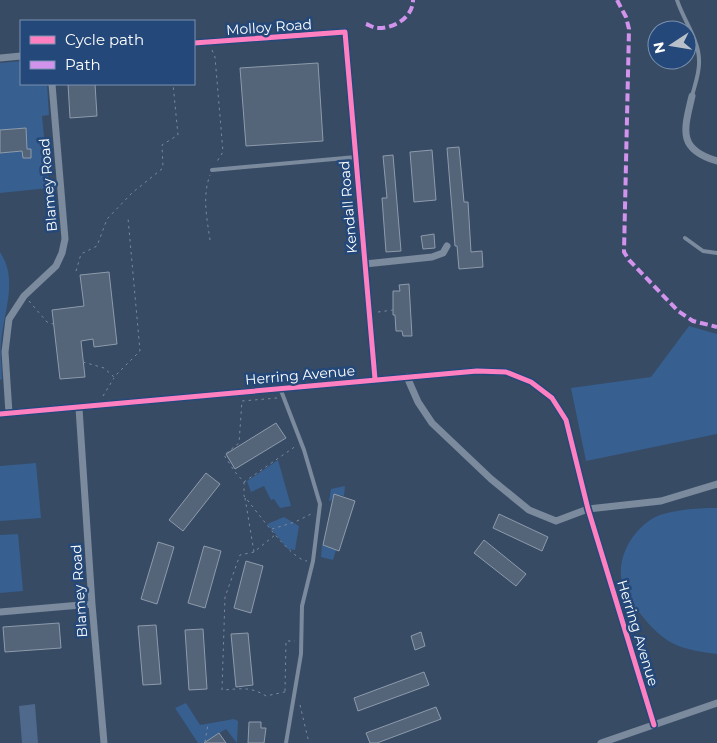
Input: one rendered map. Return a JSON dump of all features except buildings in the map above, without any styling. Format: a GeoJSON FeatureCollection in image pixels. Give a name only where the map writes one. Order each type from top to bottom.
{"type":"FeatureCollection","features":[{"type":"Feature","properties":{"kind":"street","name":"Molloy Road"},"geometry":{"type":"LineString","coordinates":[[195,43],[345,32]]}},
{"type":"Feature","properties":{"kind":"street","name":"Kendall Road"},"geometry":{"type":"LineString","coordinates":[[345,32],[374,379]]}},
{"type":"Feature","properties":{"kind":"street"},"geometry":{"type":"LineString","coordinates":[[0,58],[20,56]]}},
{"type":"Feature","properties":{"kind":"street","name":"Blamey Road"},"geometry":{"type":"LineString","coordinates":[[9,414],[5,352],[9,319],[24,296],[56,266],[62,253],[65,239],[52,85]]}},
{"type":"Feature","properties":{"kind":"street"},"geometry":{"type":"LineString","coordinates":[[692,96],[686,125],[688,144],[693,151],[717,161]]}},
{"type":"Feature","properties":{"kind":"street"},"geometry":{"type":"LineString","coordinates":[[365,264],[432,257],[443,253],[447,246]]}},
{"type":"Feature","properties":{"kind":"street","name":"Herring Avenue"},"geometry":{"type":"LineString","coordinates":[[0,414],[477,371],[506,372],[531,382],[552,398],[566,420],[588,509],[654,725]]}},
{"type":"Feature","properties":{"kind":"street"},"geometry":{"type":"LineString","coordinates":[[407,377],[415,396],[432,423],[491,479],[530,510],[556,521],[588,509],[661,501],[717,484]]}},
{"type":"Feature","properties":{"kind":"street","name":"Blamey Road"},"geometry":{"type":"LineString","coordinates":[[79,408],[92,604],[104,743]]}},
{"type":"Feature","properties":{"kind":"street"},"geometry":{"type":"LineString","coordinates":[[0,612],[92,604]]}},
{"type":"Feature","properties":{"kind":"street"},"geometry":{"type":"LineString","coordinates":[[601,743],[717,703]]}},
{"type":"Feature","properties":{"kind":"lane"},"geometry":{"type":"LineString","coordinates":[[677,0],[697,45],[699,54],[700,61],[692,96]]}},
{"type":"Feature","properties":{"kind":"lane"},"geometry":{"type":"LineString","coordinates":[[212,170],[356,157]]}},
{"type":"Feature","properties":{"kind":"lane"},"geometry":{"type":"LineString","coordinates":[[685,238],[703,250],[717,253]]}},
{"type":"Feature","properties":{"kind":"lane"},"geometry":{"type":"LineString","coordinates":[[280,388],[320,504],[313,561],[302,606],[301,641],[286,743]]}},
{"type":"Feature","properties":{"kind":"path"},"geometry":{"type":"LineString","coordinates":[[210,240],[206,210],[206,185],[212,170],[223,152],[215,57],[211,50]]}},
{"type":"Feature","properties":{"kind":"path"},"geometry":{"type":"LineString","coordinates":[[76,271],[81,254],[97,246],[107,219],[132,193],[163,168],[162,145],[178,135],[173,85]]}},
{"type":"Feature","properties":{"kind":"path"},"geometry":{"type":"LineString","coordinates":[[97,406],[114,377],[140,351],[128,218]]}},
{"type":"Feature","properties":{"kind":"path"},"geometry":{"type":"LineString","coordinates":[[24,296],[47,322],[53,324]]}},
{"type":"Feature","properties":{"kind":"path"},"geometry":{"type":"LineString","coordinates":[[378,312],[392,310]]}},
{"type":"Feature","properties":{"kind":"path"},"geometry":{"type":"LineString","coordinates":[[83,362],[104,368],[114,377]]}},
{"type":"Feature","properties":{"kind":"path"},"geometry":{"type":"LineString","coordinates":[[254,552],[244,496],[244,482],[224,455],[239,443],[242,401],[283,397]]}},
{"type":"Feature","properties":{"kind":"path"},"geometry":{"type":"LineString","coordinates":[[244,482],[300,442]]}},
{"type":"Feature","properties":{"kind":"path"},"geometry":{"type":"LineString","coordinates":[[244,496],[290,551],[302,561],[313,561]]}},
{"type":"Feature","properties":{"kind":"path"},"geometry":{"type":"LineString","coordinates":[[271,529],[319,511]]}},
{"type":"Feature","properties":{"kind":"path"},"geometry":{"type":"LineString","coordinates":[[276,534],[254,552],[240,555],[225,597],[222,690],[250,689],[266,696],[294,691]]}},
{"type":"Feature","properties":{"kind":"path"},"geometry":{"type":"LineString","coordinates":[[285,692],[286,641],[301,641]]}},
{"type":"Feature","properties":{"kind":"path"},"geometry":{"type":"LineString","coordinates":[[205,742],[208,724]]}},
{"type":"Feature","properties":{"kind":"shaded area"},"geometry":{"type":"Polygon","coordinates":[[[20,61],[20,85],[47,85],[49,115],[42,116],[49,188],[0,193],[0,63],[20,61]]]}},
{"type":"Feature","properties":{"kind":"shaded area"},"geometry":{"type":"Polygon","coordinates":[[[0,252],[6,263],[9,285],[2,332],[2,379],[0,380],[0,252]]]}},
{"type":"Feature","properties":{"kind":"shaded area"},"geometry":{"type":"Polygon","coordinates":[[[689,326],[717,334],[717,434],[586,461],[571,388],[651,377],[689,326]]]}},
{"type":"Feature","properties":{"kind":"shaded area"},"geometry":{"type":"Polygon","coordinates":[[[278,460],[291,506],[280,508],[274,499],[271,500],[264,486],[251,492],[247,481],[278,460]]]}},
{"type":"Feature","properties":{"kind":"shaded area"},"geometry":{"type":"Polygon","coordinates":[[[36,463],[41,518],[0,521],[0,466],[36,463]]]}},
{"type":"Feature","properties":{"kind":"shaded area"},"geometry":{"type":"Polygon","coordinates":[[[345,486],[344,496],[338,495],[336,501],[332,498],[329,501],[331,489],[345,486]]]}},
{"type":"Feature","properties":{"kind":"shaded area"},"geometry":{"type":"Polygon","coordinates":[[[717,508],[717,654],[683,647],[663,637],[640,614],[631,601],[623,586],[621,565],[628,544],[634,535],[651,520],[674,511],[717,508]]]}},
{"type":"Feature","properties":{"kind":"shaded area"},"geometry":{"type":"Polygon","coordinates":[[[284,517],[299,526],[295,550],[288,549],[267,524],[284,517]]]}},
{"type":"Feature","properties":{"kind":"shaded area"},"geometry":{"type":"Polygon","coordinates":[[[18,534],[23,591],[0,593],[0,535],[18,534]]]}},
{"type":"Feature","properties":{"kind":"shaded area"},"geometry":{"type":"Polygon","coordinates":[[[322,545],[336,550],[333,560],[321,557],[322,545]]]}},
{"type":"Feature","properties":{"kind":"shaded area"},"geometry":{"type":"Polygon","coordinates":[[[186,703],[200,725],[234,719],[238,721],[237,743],[226,729],[203,743],[198,743],[175,708],[186,703]]]}},
{"type":"Feature","properties":{"kind":"shaded area"},"geometry":{"type":"Polygon","coordinates":[[[35,704],[38,743],[22,743],[19,706],[35,704]]]}},
{"type":"Feature","properties":{"kind":"marked path"},"geometry":{"type":"LineString","coordinates":[[366,24],[377,28],[396,24],[410,12],[413,0]]}},
{"type":"Feature","properties":{"kind":"marked path"},"geometry":{"type":"LineString","coordinates":[[617,0],[626,17],[629,29],[624,252],[629,260],[678,311],[693,321],[717,327]]}},
{"type":"Feature","properties":{"kind":"cycle path"},"geometry":{"type":"LineString","coordinates":[[195,43],[345,32],[375,379]]}},
{"type":"Feature","properties":{"kind":"cycle path"},"geometry":{"type":"LineString","coordinates":[[0,414],[477,371],[506,372],[531,382],[552,398],[566,420],[588,509],[654,725]]}}]}
